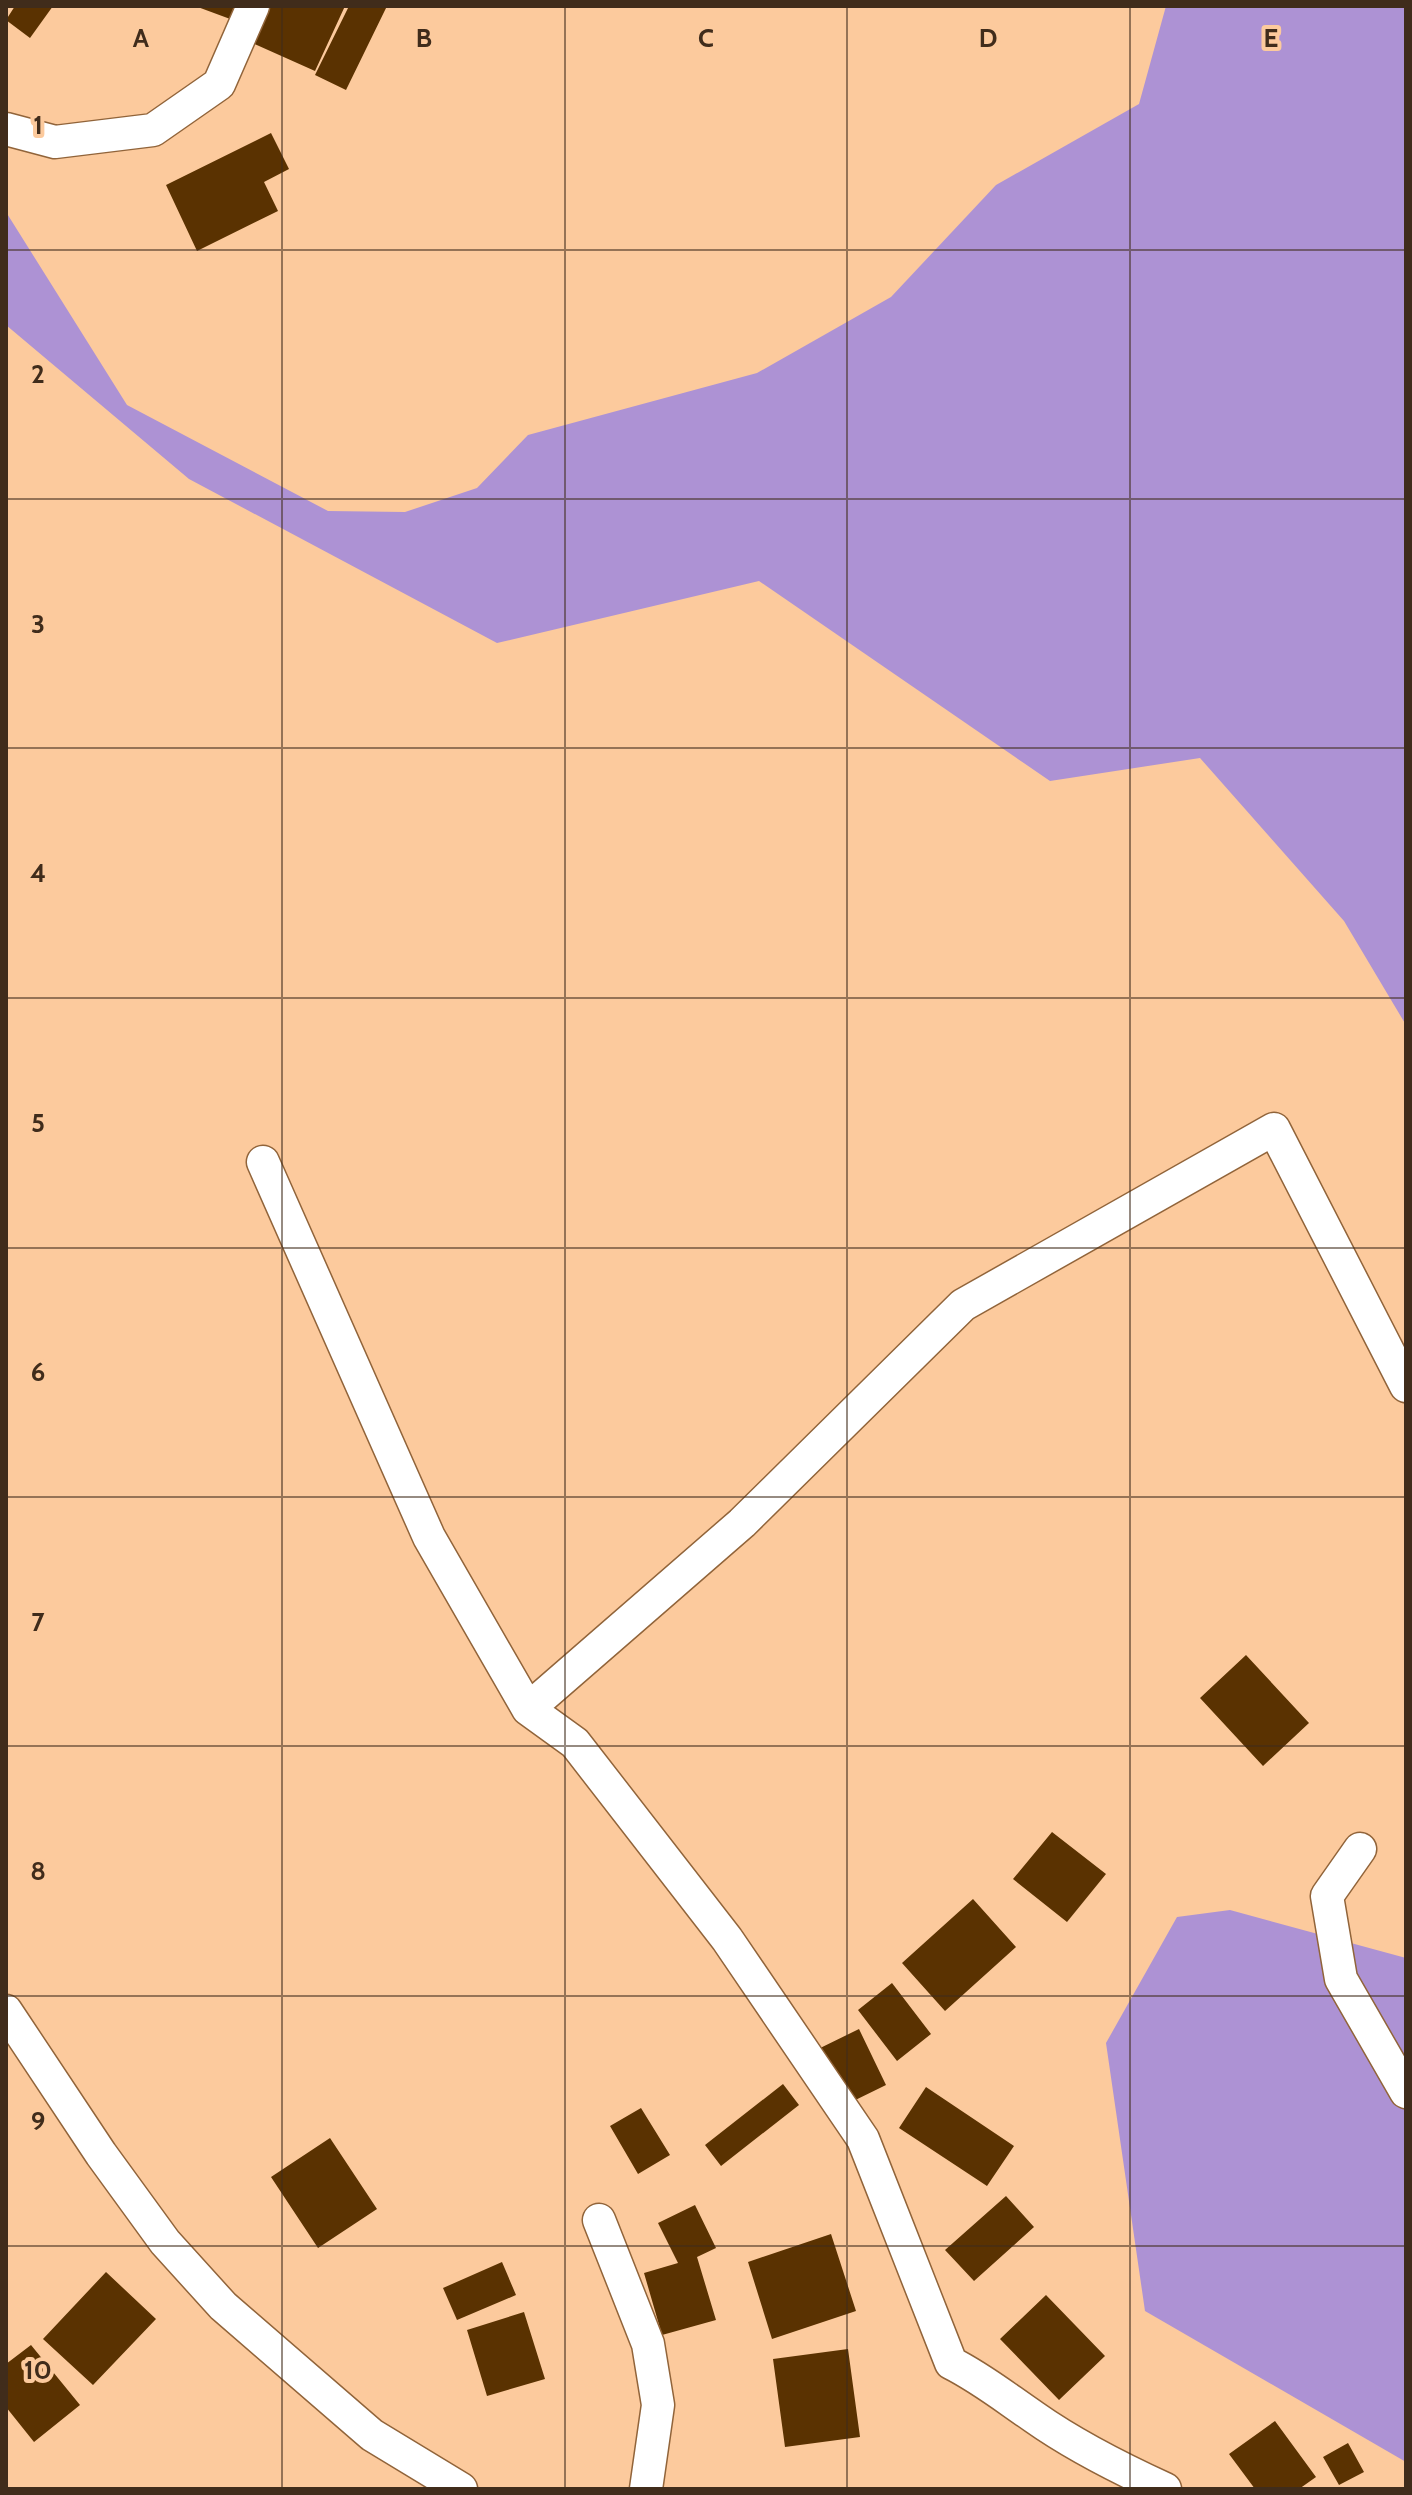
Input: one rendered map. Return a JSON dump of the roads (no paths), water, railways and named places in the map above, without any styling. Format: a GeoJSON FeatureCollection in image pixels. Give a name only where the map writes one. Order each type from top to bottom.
{"type":"FeatureCollection","features":[{"type":"Feature","properties":{"kind":"street"},"geometry":{"type":"LineString","coordinates":[[6,129],[55,142],[153,130],[219,84],[253,6]]}},
{"type":"Feature","properties":{"kind":"street"},"geometry":{"type":"LineString","coordinates":[[528,1709],[742,1523],[963,1305],[1274,1129],[1406,1386]]}},
{"type":"Feature","properties":{"kind":"street"},"geometry":{"type":"LineString","coordinates":[[263,1162],[429,1537],[528,1709],[575,1743],[708,1914],[863,2139],[951,2363],[980,2378],[1035,2418],[1109,2464],[1165,2489]]}},
{"type":"Feature","properties":{"kind":"street"},"geometry":{"type":"LineString","coordinates":[[1360,1849],[1327,1896],[1341,1979],[1406,2092]]}},
{"type":"Feature","properties":{"kind":"street"},"geometry":{"type":"LineString","coordinates":[[6,2011],[101,2154],[165,2242],[223,2306],[372,2435],[461,2489]]}},
{"type":"Feature","properties":{"kind":"street"},"geometry":{"type":"LineString","coordinates":[[599,2220],[648,2344],[658,2405],[646,2489]]}}]}
